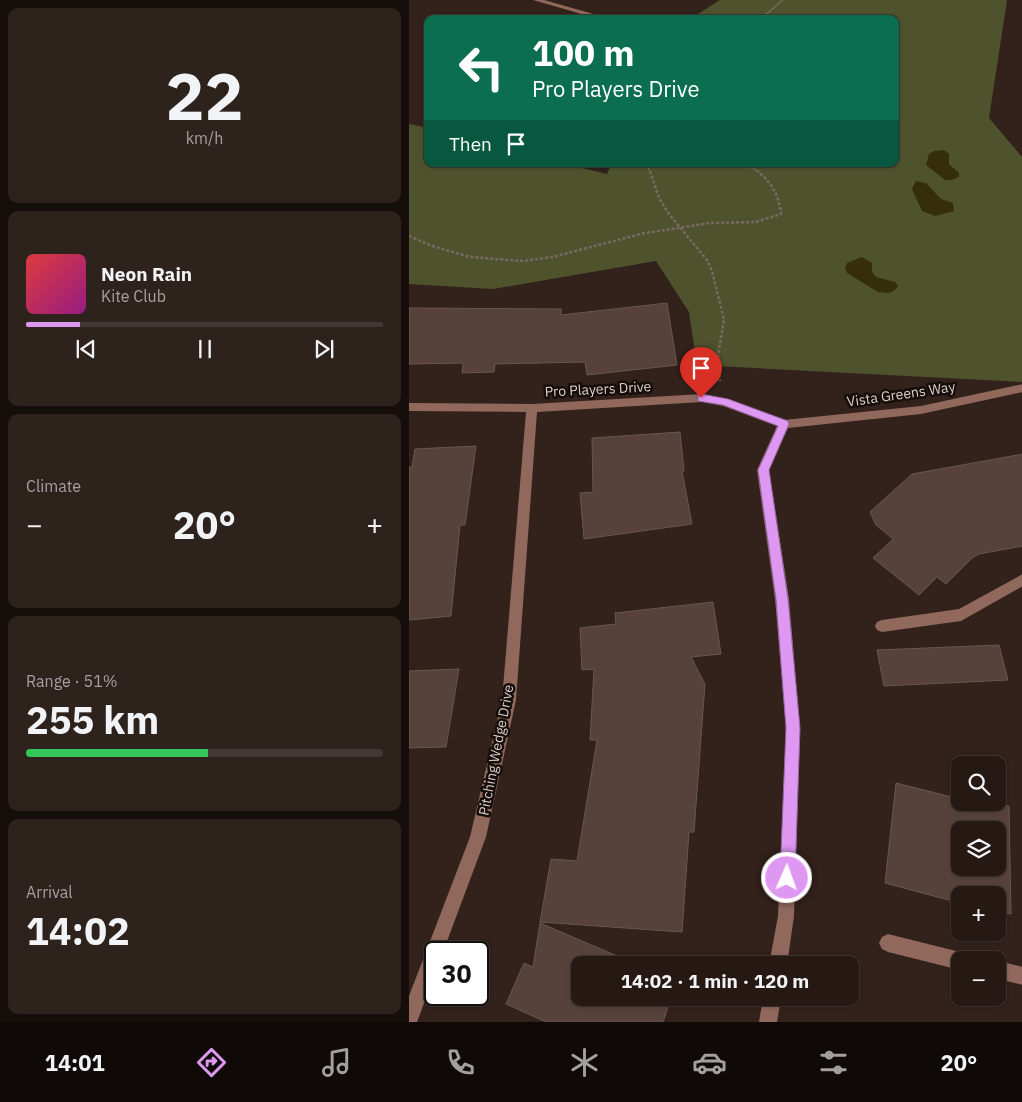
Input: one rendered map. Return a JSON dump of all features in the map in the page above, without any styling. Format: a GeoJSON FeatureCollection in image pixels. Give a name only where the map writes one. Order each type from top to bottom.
{"type":"FeatureCollection","features":[{"type":"Feature","properties":{"kind":"street"},"geometry":{"type":"LineString","coordinates":[[537,0],[594,15]]}},
{"type":"Feature","properties":{"kind":"street","name":"Vista Greens Way"},"geometry":{"type":"LineString","coordinates":[[784,424],[921,410],[1022,388]]}},
{"type":"Feature","properties":{"kind":"street","name":"Pro Players Drive"},"geometry":{"type":"LineString","coordinates":[[409,407],[532,408],[701,398],[724,402],[784,424]]}},
{"type":"Feature","properties":{"kind":"street","name":"Pitching Wedge Drive"},"geometry":{"type":"LineString","coordinates":[[409,1020],[478,837],[509,700],[532,408]]}},
{"type":"Feature","properties":{"kind":"street"},"geometry":{"type":"LineString","coordinates":[[779,956],[786,916],[793,728],[782,599],[763,470],[784,424]]}},
{"type":"Feature","properties":{"kind":"street"},"geometry":{"type":"LineString","coordinates":[[883,626],[961,615],[1022,579]]}},
{"type":"Feature","properties":{"kind":"street"},"geometry":{"type":"LineString","coordinates":[[888,943],[951,958]]}},
{"type":"Feature","properties":{"kind":"street"},"geometry":{"type":"LineString","coordinates":[[1006,972],[1022,976]]}},
{"type":"Feature","properties":{"kind":"street"},"geometry":{"type":"LineString","coordinates":[[768,1022],[771,1006]]}},
{"type":"Feature","properties":{"kind":"path"},"geometry":{"type":"LineString","coordinates":[[766,15],[783,0]]}},
{"type":"Feature","properties":{"kind":"path"},"geometry":{"type":"LineString","coordinates":[[648,167],[659,198],[707,260],[717,287],[724,320],[717,362],[724,402]]}},
{"type":"Feature","properties":{"kind":"path"},"geometry":{"type":"LineString","coordinates":[[409,236],[444,250],[482,259],[534,261],[623,237],[712,223],[768,220],[781,214],[780,199],[765,176],[750,167]]}},
{"type":"Feature","properties":{"kind":"green space"},"geometry":{"type":"Polygon","coordinates":[[[720,0],[1007,0],[989,118],[1022,157],[1022,382],[697,365],[689,312],[656,261],[493,289],[409,284],[409,124],[424,127],[424,167],[578,167],[607,174],[610,167],[899,167],[899,15],[696,15],[720,0]]]}},
{"type":"Feature","properties":{"kind":"sand"},"geometry":{"type":"Polygon","coordinates":[[[944,150],[949,154],[949,164],[959,173],[959,177],[952,180],[945,180],[926,165],[929,154],[934,151],[944,150]]]}},
{"type":"Feature","properties":{"kind":"sand"},"geometry":{"type":"Polygon","coordinates":[[[916,181],[926,183],[941,199],[953,203],[954,211],[935,216],[922,211],[912,189],[916,181]]]}},
{"type":"Feature","properties":{"kind":"sand"},"geometry":{"type":"Polygon","coordinates":[[[862,257],[872,263],[872,272],[876,277],[895,282],[898,286],[896,289],[890,293],[878,292],[847,273],[845,268],[847,263],[862,257]]]}},
{"type":"Feature","properties":{"kind":"building"},"geometry":{"type":"Polygon","coordinates":[[[667,303],[677,365],[587,375],[585,362],[495,364],[494,372],[462,373],[463,363],[409,364],[409,308],[561,309],[561,315],[667,303]]]}},
{"type":"Feature","properties":{"kind":"building"},"geometry":{"type":"Polygon","coordinates":[[[680,432],[684,471],[682,471],[692,524],[584,539],[580,493],[593,492],[592,438],[680,432]]]}},
{"type":"Feature","properties":{"kind":"building"},"geometry":{"type":"Polygon","coordinates":[[[476,446],[465,525],[460,525],[451,616],[409,620],[409,467],[412,467],[415,449],[476,446]]]}},
{"type":"Feature","properties":{"kind":"building"},"geometry":{"type":"Polygon","coordinates":[[[1023,454],[1023,546],[979,554],[972,558],[946,584],[937,577],[919,595],[873,558],[893,539],[876,525],[870,512],[912,474],[1023,454]]]}},
{"type":"Feature","properties":{"kind":"building"},"geometry":{"type":"Polygon","coordinates":[[[713,602],[721,654],[691,657],[705,684],[694,832],[689,832],[682,932],[540,922],[551,859],[577,861],[597,740],[590,740],[594,669],[582,670],[580,628],[616,624],[615,613],[713,602]]]}},
{"type":"Feature","properties":{"kind":"building"},"geometry":{"type":"Polygon","coordinates":[[[999,645],[1008,680],[884,686],[877,650],[999,645]]]}},
{"type":"Feature","properties":{"kind":"building"},"geometry":{"type":"Polygon","coordinates":[[[459,669],[446,747],[409,748],[409,671],[459,669]]]}},
{"type":"Feature","properties":{"kind":"building"},"geometry":{"type":"Polygon","coordinates":[[[896,783],[951,797],[951,811],[1006,811],[1006,805],[1009,806],[1011,914],[1006,913],[1006,886],[951,886],[951,901],[885,883],[896,783]]]}},
{"type":"Feature","properties":{"kind":"building"},"geometry":{"type":"Polygon","coordinates":[[[540,923],[617,956],[571,956],[571,1006],[668,1006],[663,1022],[546,1022],[506,1004],[524,963],[533,967],[540,923]]]}},
{"type":"Feature","properties":{"kind":"route"},"geometry":{"type":"LineString","coordinates":[[701,398],[724,402],[784,424],[763,470],[782,599],[793,728],[787,878]]}}]}
